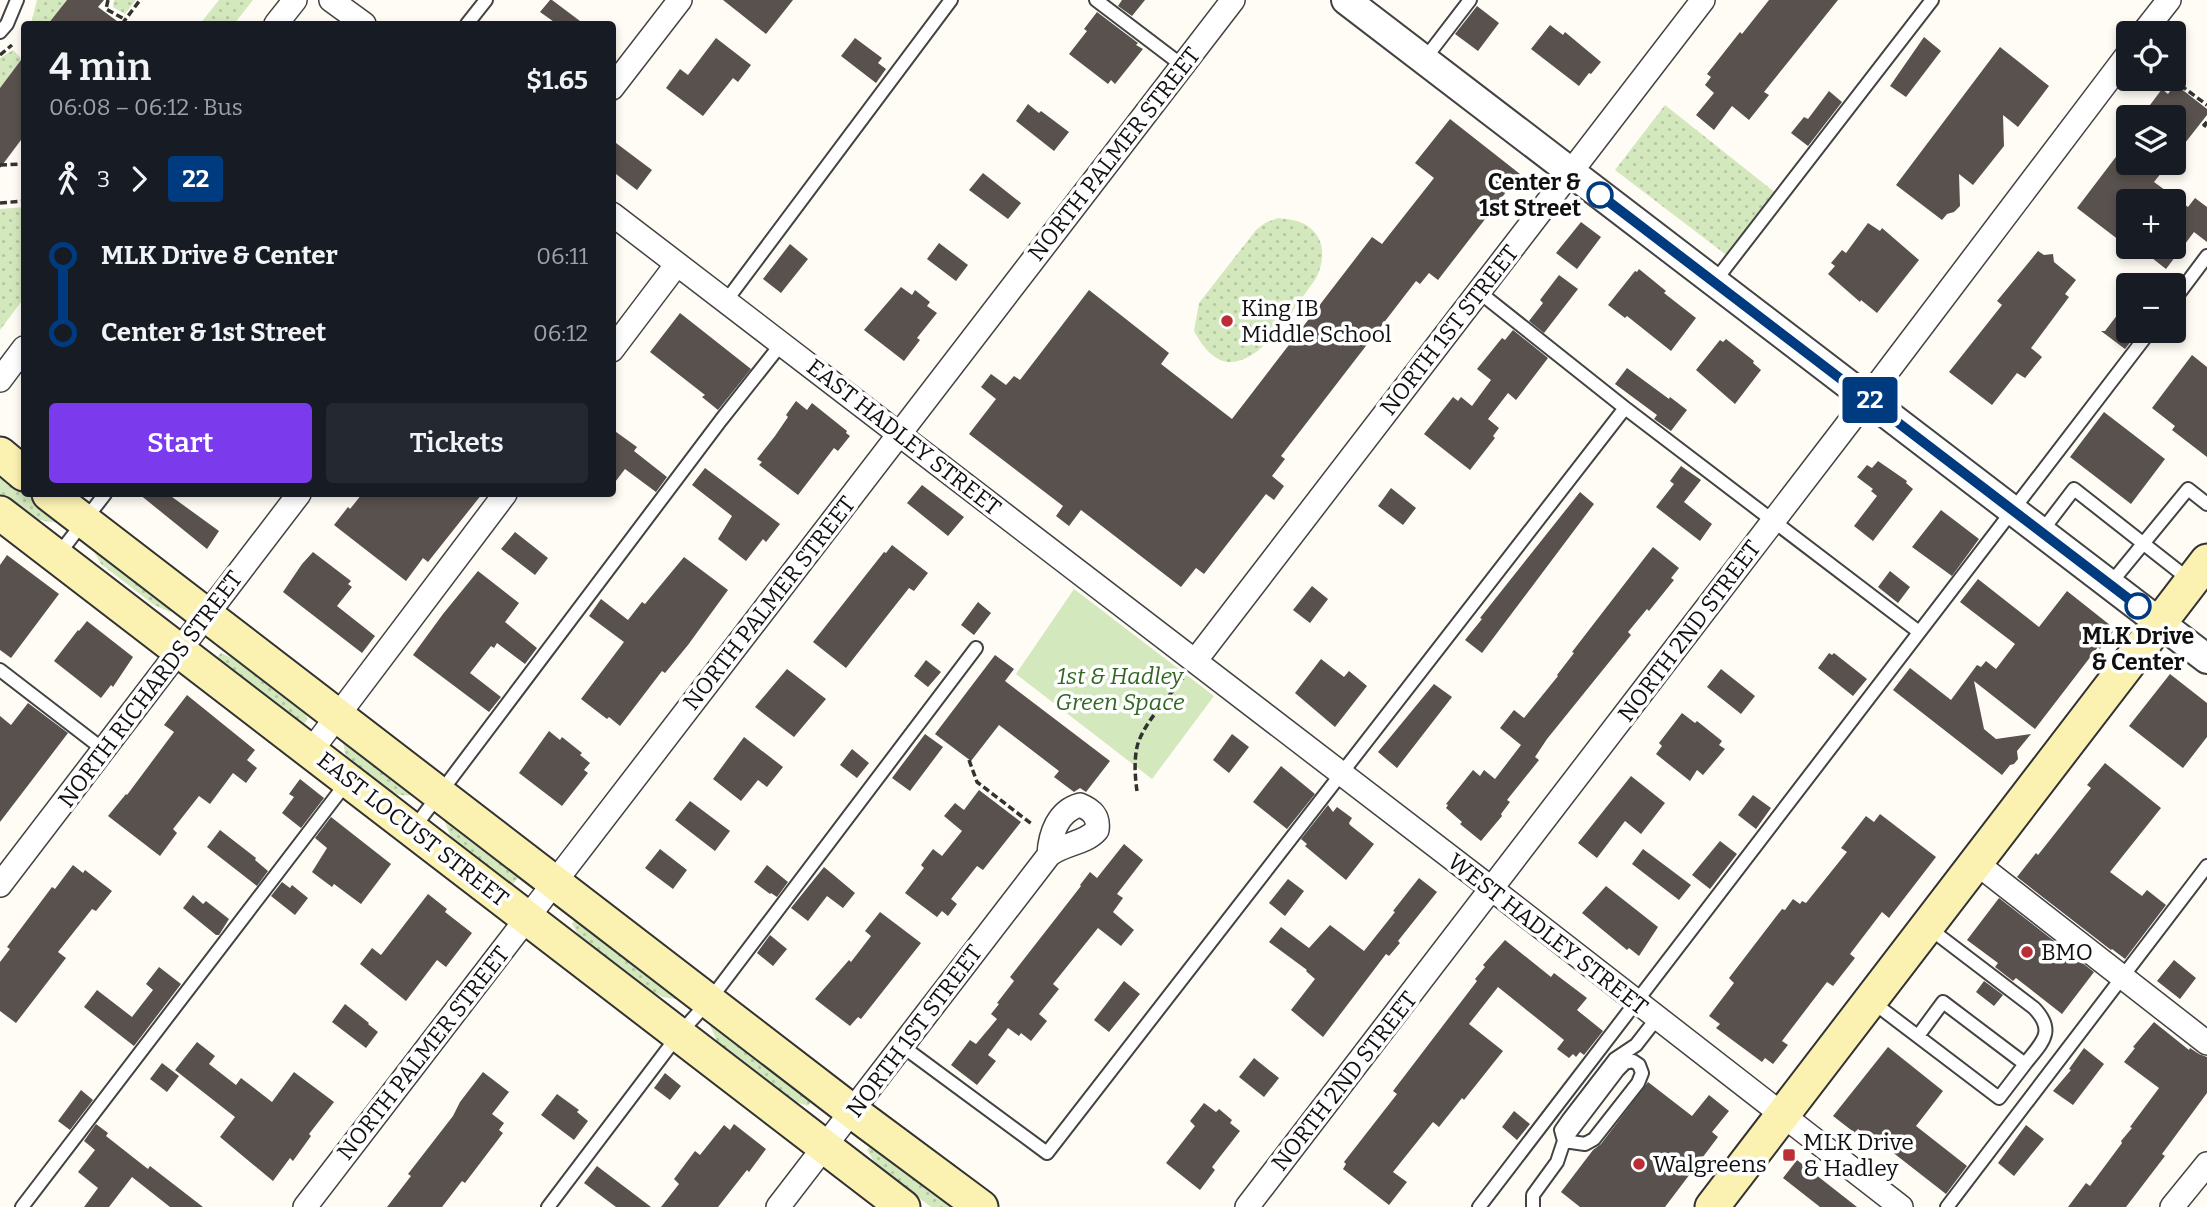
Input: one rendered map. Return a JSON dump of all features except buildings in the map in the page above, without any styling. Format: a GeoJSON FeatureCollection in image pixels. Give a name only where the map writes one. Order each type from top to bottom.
{"type":"FeatureCollection","features":[{"type":"Feature","properties":{"kind":"main road"},"geometry":{"type":"LineString","coordinates":[[0,454],[21,472]]}},
{"type":"Feature","properties":{"kind":"main road","name":"EAST LOCUST STREET"},"geometry":{"type":"LineString","coordinates":[[53,497],[853,1112],[981,1207]]}},
{"type":"Feature","properties":{"kind":"main road","name":"EAST LOCUST STREET"},"geometry":{"type":"LineString","coordinates":[[0,513],[903,1207]]}},
{"type":"Feature","properties":{"kind":"main road"},"geometry":{"type":"LineString","coordinates":[[1712,1207],[2199,571]]}},
{"type":"Feature","properties":{"kind":"street"},"geometry":{"type":"LineString","coordinates":[[278,21],[295,0]]}},
{"type":"Feature","properties":{"kind":"street"},"geometry":{"type":"LineString","coordinates":[[331,0],[360,21]]}},
{"type":"Feature","properties":{"kind":"street"},"geometry":{"type":"LineString","coordinates":[[616,83],[680,0]]}},
{"type":"Feature","properties":{"kind":"street","name":"NORTH PALMER STREET"},"geometry":{"type":"LineString","coordinates":[[304,1207],[1233,0]]}},
{"type":"Feature","properties":{"kind":"street"},"geometry":{"type":"LineString","coordinates":[[1346,0],[2207,659]]}},
{"type":"Feature","properties":{"kind":"street","name":"NORTH 1ST STREET"},"geometry":{"type":"LineString","coordinates":[[1189,669],[1703,0]]}},
{"type":"Feature","properties":{"kind":"street"},"geometry":{"type":"LineString","coordinates":[[2152,21],[2169,0]]}},
{"type":"Feature","properties":{"kind":"street","name":"NORTH 2ND STREET"},"geometry":{"type":"LineString","coordinates":[[1247,1207],[2116,70]]}},
{"type":"Feature","properties":{"kind":"street","name":"EAST HADLEY STREET"},"geometry":{"type":"LineString","coordinates":[[616,217],[899,434],[1189,669]]}},
{"type":"Feature","properties":{"kind":"street"},"geometry":{"type":"LineString","coordinates":[[616,345],[677,264]]}},
{"type":"Feature","properties":{"kind":"street"},"geometry":{"type":"LineString","coordinates":[[0,380],[21,352]]}},
{"type":"Feature","properties":{"kind":"street","name":"NORTH RICHARDS STREET"},"geometry":{"type":"LineString","coordinates":[[0,885],[297,497]]}},
{"type":"Feature","properties":{"kind":"street"},"geometry":{"type":"LineString","coordinates":[[311,751],[503,497]]}},
{"type":"Feature","properties":{"kind":"street","name":"WEST HADLEY STREET"},"geometry":{"type":"LineString","coordinates":[[1189,669],[1342,774],[1901,1207]]}},
{"type":"Feature","properties":{"kind":"street","name":"NORTH 1ST STREET"},"geometry":{"type":"LineString","coordinates":[[778,1207],[1049,855]]}},
{"type":"Feature","properties":{"kind":"street"},"geometry":{"type":"LineString","coordinates":[[1975,862],[2207,1043]]}},
{"type":"Feature","properties":{"kind":"street"},"geometry":{"type":"LineString","coordinates":[[2172,1207],[2207,1164]]}},
{"type":"Feature","properties":{"kind":"lane"},"geometry":{"type":"LineString","coordinates":[[0,32],[17,0]]}},
{"type":"Feature","properties":{"kind":"lane"},"geometry":{"type":"LineString","coordinates":[[469,21],[486,0]]}},
{"type":"Feature","properties":{"kind":"lane"},"geometry":{"type":"LineString","coordinates":[[726,301],[951,0]]}},
{"type":"Feature","properties":{"kind":"lane"},"geometry":{"type":"LineString","coordinates":[[1096,0],[1182,66]]}},
{"type":"Feature","properties":{"kind":"lane"},"geometry":{"type":"LineString","coordinates":[[1424,60],[1470,0]]}},
{"type":"Feature","properties":{"kind":"lane"},"geometry":{"type":"LineString","coordinates":[[1715,281],[1931,0]]}},
{"type":"Feature","properties":{"kind":"lane"},"geometry":{"type":"LineString","coordinates":[[2186,284],[2207,256]]}},
{"type":"Feature","properties":{"kind":"lane"},"geometry":{"type":"LineString","coordinates":[[1479,292],[1625,408],[1919,632]]}},
{"type":"Feature","properties":{"kind":"lane"},"geometry":{"type":"LineString","coordinates":[[412,829],[782,343]]}},
{"type":"Feature","properties":{"kind":"lane"},"geometry":{"type":"LineString","coordinates":[[1479,1207],[2141,343]]}},
{"type":"Feature","properties":{"kind":"lane"},"geometry":{"type":"LineString","coordinates":[[902,1046],[1047,1153],[1625,408]]}},
{"type":"Feature","properties":{"kind":"lane"},"geometry":{"type":"LineString","coordinates":[[2042,531],[2074,489],[2143,543],[2199,571]]}},
{"type":"Feature","properties":{"kind":"lane"},"geometry":{"type":"LineString","coordinates":[[2110,584],[2188,489],[2207,504]]}},
{"type":"Feature","properties":{"kind":"lane"},"geometry":{"type":"LineString","coordinates":[[57,557],[103,497]]}},
{"type":"Feature","properties":{"kind":"lane"},"geometry":{"type":"LineString","coordinates":[[548,1207],[679,1034],[709,1001],[976,648]]}},
{"type":"Feature","properties":{"kind":"lane"},"geometry":{"type":"LineString","coordinates":[[0,670],[104,750]]}},
{"type":"Feature","properties":{"kind":"lane"},"geometry":{"type":"LineString","coordinates":[[22,1207],[349,780]]}},
{"type":"Feature","properties":{"kind":"lane"},"geometry":{"type":"LineString","coordinates":[[1947,1207],[2207,866]]}},
{"type":"Feature","properties":{"kind":"lane"},"geometry":{"type":"LineString","coordinates":[[1870,1000],[1999,1098],[2025,1064],[2043,1040],[2047,1028],[2044,1019],[2034,1008],[1926,926]]}},
{"type":"Feature","properties":{"kind":"lane"},"geometry":{"type":"LineString","coordinates":[[1918,1036],[1943,1002],[2025,1064]]}},
{"type":"Feature","properties":{"kind":"lane"},"geometry":{"type":"LineString","coordinates":[[1564,1141],[1561,1130],[1568,1120],[1615,1059],[1636,1045],[1657,1018]]}},
{"type":"Feature","properties":{"kind":"lane"},"geometry":{"type":"LineString","coordinates":[[1633,1062],[1636,1045]]}},
{"type":"Feature","properties":{"kind":"lane"},"geometry":{"type":"LineString","coordinates":[[1533,1207],[1534,1195],[1557,1162],[1564,1141],[1618,1070],[1625,1063],[1633,1062],[1639,1065],[1642,1073],[1637,1083],[1594,1139],[1585,1144],[1564,1141]]}},
{"type":"Feature","properties":{"kind":"path"},"geometry":{"type":"LineString","coordinates":[[108,0],[106,9],[126,20],[140,0]]}},
{"type":"Feature","properties":{"kind":"path"},"geometry":{"type":"LineString","coordinates":[[2186,89],[2207,105]]}},
{"type":"Feature","properties":{"kind":"path"},"geometry":{"type":"LineString","coordinates":[[2207,121],[2204,125],[2207,128]]}},
{"type":"Feature","properties":{"kind":"path"},"geometry":{"type":"LineString","coordinates":[[0,165],[21,164]]}},
{"type":"Feature","properties":{"kind":"path"},"geometry":{"type":"LineString","coordinates":[[0,203],[21,201]]}},
{"type":"Feature","properties":{"kind":"path"},"geometry":{"type":"LineString","coordinates":[[1137,791],[1135,775],[1139,743],[1145,730],[1189,669]]}},
{"type":"Feature","properties":{"kind":"path"},"geometry":{"type":"LineString","coordinates":[[969,760],[977,782],[1033,825]]}},
{"type":"Feature","properties":{"kind":"green space"},"geometry":{"type":"Polygon","coordinates":[[[37,0],[67,0],[50,21],[32,21],[37,0]]]}},
{"type":"Feature","properties":{"kind":"green space"},"geometry":{"type":"Polygon","coordinates":[[[114,0],[136,0],[125,14],[113,7],[114,0]]]}},
{"type":"Feature","properties":{"kind":"green space"},"geometry":{"type":"Polygon","coordinates":[[[219,0],[253,0],[236,21],[202,21],[219,0]]]}},
{"type":"Feature","properties":{"kind":"green space"},"geometry":{"type":"Polygon","coordinates":[[[13,50],[21,60],[0,88],[0,58],[13,50]]]}},
{"type":"Feature","properties":{"kind":"green space"},"geometry":{"type":"Polygon","coordinates":[[[1665,105],[1777,194],[1729,257],[1615,170],[1665,105]]]}},
{"type":"Feature","properties":{"kind":"green space"},"geometry":{"type":"Polygon","coordinates":[[[21,207],[21,302],[0,330],[0,209],[21,207]]]}},
{"type":"Feature","properties":{"kind":"green space"},"geometry":{"type":"Polygon","coordinates":[[[1278,218],[1303,223],[1313,230],[1321,243],[1321,266],[1315,280],[1275,334],[1243,360],[1227,362],[1210,353],[1194,331],[1199,303],[1256,230],[1278,218]]]}},
{"type":"Feature","properties":{"kind":"green space"},"geometry":{"type":"Polygon","coordinates":[[[0,469],[21,485],[21,497],[36,497],[60,522],[35,518],[0,497],[0,469]]]}},
{"type":"Feature","properties":{"kind":"green space"},"geometry":{"type":"Polygon","coordinates":[[[93,544],[175,606],[170,612],[154,605],[101,564],[92,548],[93,544]]]}},
{"type":"Feature","properties":{"kind":"green space","name":"1st & Hadley Green Space"},"geometry":{"type":"Polygon","coordinates":[[[1074,589],[1214,696],[1152,779],[1016,674],[1074,589]]]}},
{"type":"Feature","properties":{"kind":"green space"},"geometry":{"type":"Polygon","coordinates":[[[221,653],[234,659],[308,719],[303,725],[216,659],[221,653]]]}},
{"type":"Feature","properties":{"kind":"green space"},"geometry":{"type":"Polygon","coordinates":[[[342,739],[418,795],[386,791],[367,780],[351,764],[342,739]]]}},
{"type":"Feature","properties":{"kind":"green space"},"geometry":{"type":"Polygon","coordinates":[[[444,816],[520,875],[513,884],[490,873],[469,858],[453,839],[444,816]]]}},
{"type":"Feature","properties":{"kind":"green space"},"geometry":{"type":"Polygon","coordinates":[[[578,915],[678,996],[675,999],[663,997],[648,990],[582,941],[572,924],[578,915]]]}},
{"type":"Feature","properties":{"kind":"green space"},"geometry":{"type":"Polygon","coordinates":[[[708,1021],[814,1097],[808,1106],[788,1099],[726,1051],[717,1041],[708,1021]]]}},
{"type":"Feature","properties":{"kind":"green space"},"geometry":{"type":"Polygon","coordinates":[[[874,1141],[968,1207],[931,1207],[876,1165],[867,1150],[874,1141]]]}},
{"type":"Feature","properties":{"kind":"bus line","name":"22"},"geometry":{"type":"LineString","coordinates":[[1600,195],[2138,606]]}},
{"type":"Feature","properties":{"kind":"place","name":"Center & 1st Street"},"geometry":{"type":"Point","coordinates":[1600,195]}},
{"type":"Feature","properties":{"kind":"place","name":"King IB Middle School"},"geometry":{"type":"Point","coordinates":[1227,321]}},
{"type":"Feature","properties":{"kind":"place","name":"MLK Drive & Center"},"geometry":{"type":"Point","coordinates":[2138,606]}},
{"type":"Feature","properties":{"kind":"place","name":"BMO"},"geometry":{"type":"Point","coordinates":[2027,952]}},
{"type":"Feature","properties":{"kind":"place","name":"MLK Drive & Hadley"},"geometry":{"type":"Point","coordinates":[1789,1155]}},
{"type":"Feature","properties":{"kind":"place","name":"Walgreens"},"geometry":{"type":"Point","coordinates":[1639,1164]}}]}
